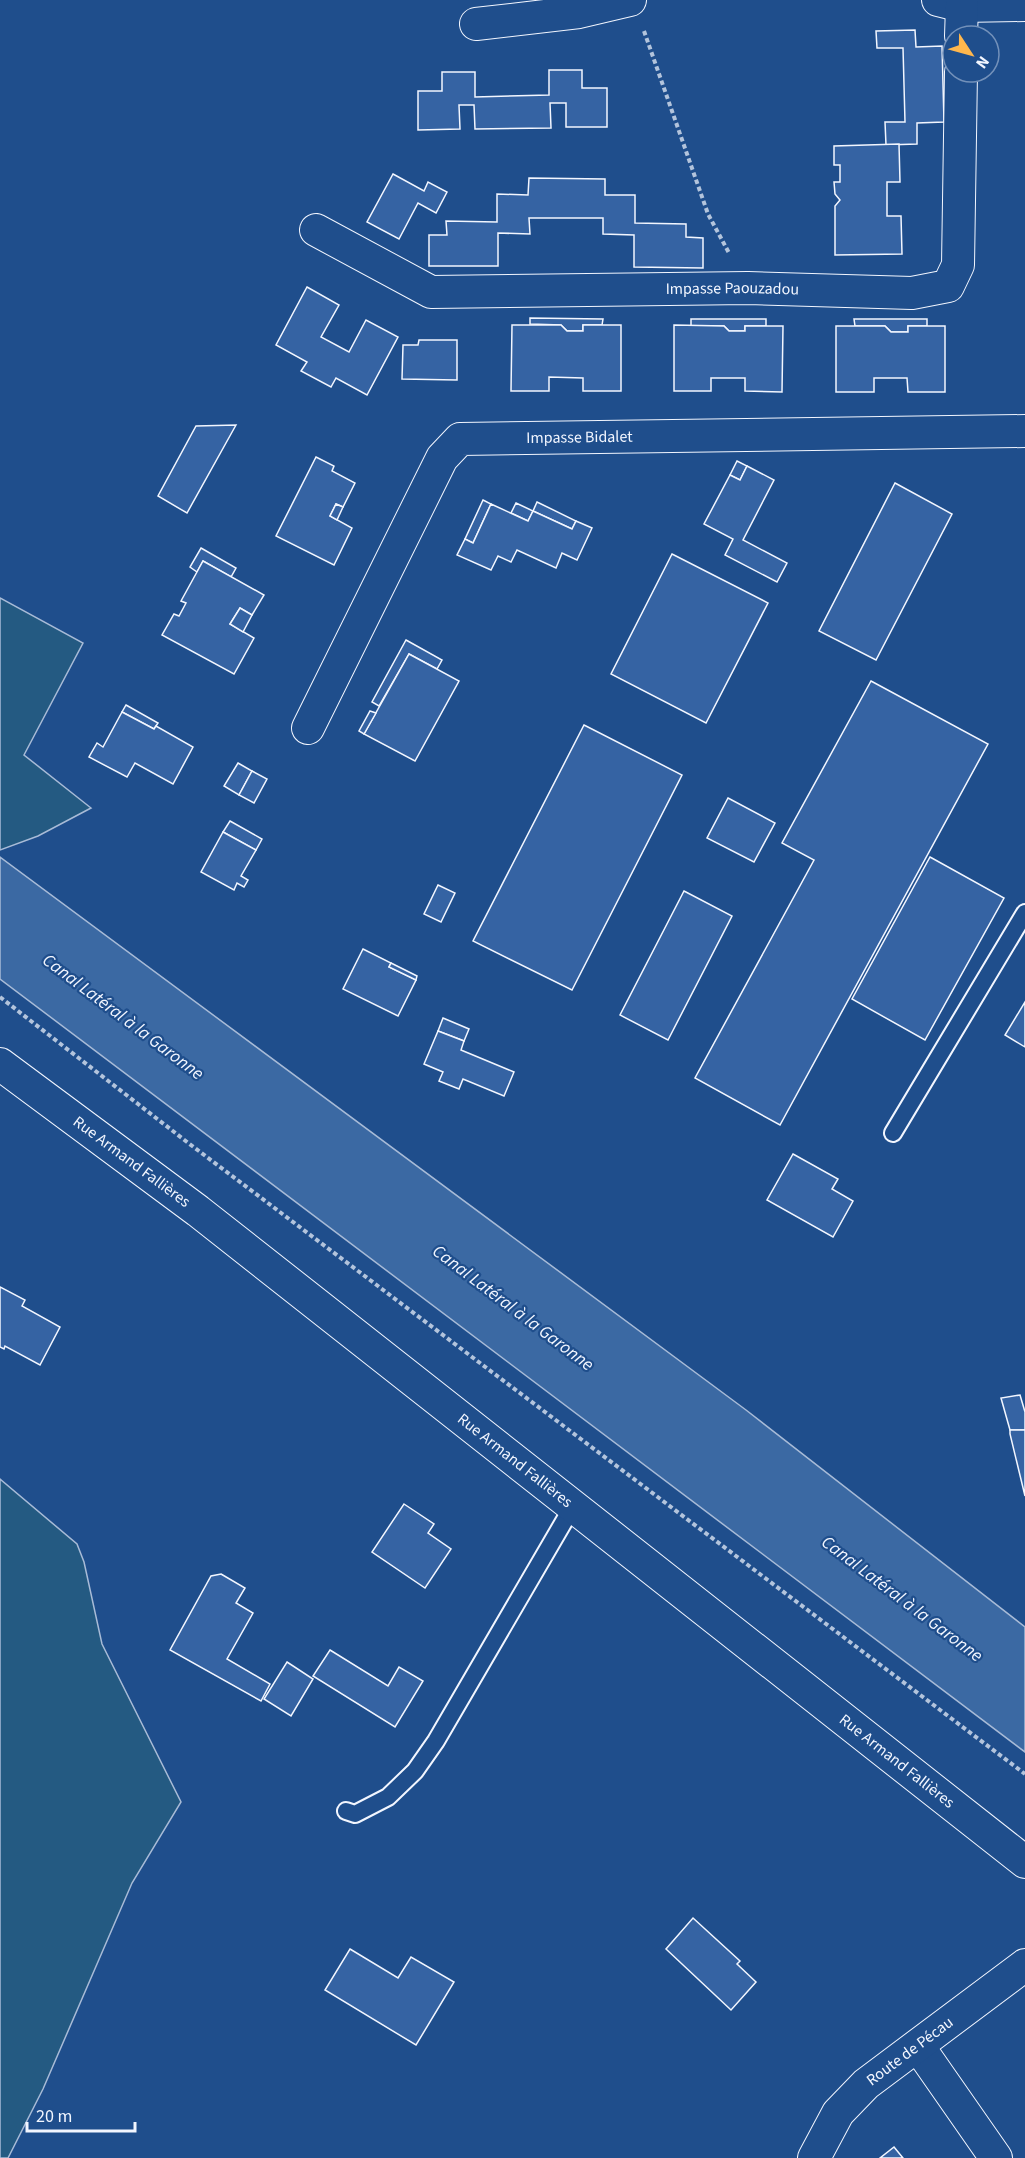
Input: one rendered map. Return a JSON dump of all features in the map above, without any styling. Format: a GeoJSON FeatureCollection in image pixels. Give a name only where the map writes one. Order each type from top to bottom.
{"type":"FeatureCollection","features":[{"type":"Feature","properties":{"kind":"street"},"geometry":{"type":"LineString","coordinates":[[476,24],[579,12],[630,0]]}},
{"type":"Feature","properties":{"kind":"street"},"geometry":{"type":"LineString","coordinates":[[954,14],[1025,5]]}},
{"type":"Feature","properties":{"kind":"street","name":"Impasse Paouzadou"},"geometry":{"type":"LineString","coordinates":[[316,230],[431,292],[748,288],[912,292],[948,286],[958,265],[961,84]]}},
{"type":"Feature","properties":{"kind":"street","name":"Impasse Bidalet"},"geometry":{"type":"LineString","coordinates":[[308,728],[432,484],[442,458],[460,439],[1025,431]]}},
{"type":"Feature","properties":{"kind":"street","name":"Rue Armand Fallières"},"geometry":{"type":"LineString","coordinates":[[0,1065],[198,1211],[1025,1862]]}},
{"type":"Feature","properties":{"kind":"street","name":"Route de Pécau"},"geometry":{"type":"LineString","coordinates":[[814,2158],[845,2103],[866,2084],[1025,1965]]}},
{"type":"Feature","properties":{"kind":"street"},"geometry":{"type":"LineString","coordinates":[[918,2046],[996,2158]]}},
{"type":"Feature","properties":{"kind":"lane"},"geometry":{"type":"LineString","coordinates":[[893,1133],[1025,914]]}},
{"type":"Feature","properties":{"kind":"lane"},"geometry":{"type":"LineString","coordinates":[[346,1811],[355,1814],[388,1797],[415,1771],[436,1742],[573,1506]]}},
{"type":"Feature","properties":{"kind":"path"},"geometry":{"type":"LineString","coordinates":[[644,29],[708,214],[748,288]]}},
{"type":"Feature","properties":{"kind":"path"},"geometry":{"type":"LineString","coordinates":[[0,997],[187,1143],[1025,1774]]}},
{"type":"Feature","properties":{"kind":"shaded area"},"geometry":{"type":"Polygon","coordinates":[[[0,598],[83,643],[24,755],[91,808],[38,836],[0,850],[0,598]]]}},
{"type":"Feature","properties":{"kind":"shaded area"},"geometry":{"type":"Polygon","coordinates":[[[0,1479],[77,1544],[84,1562],[102,1644],[181,1802],[132,1883],[43,2089],[8,2158],[0,2158],[0,1479]]]}},
{"type":"Feature","properties":{"kind":"water","name":"Canal Latéral à la Garonne"},"geometry":{"type":"Polygon","coordinates":[[[0,857],[746,1410],[1025,1627],[1025,1752],[0,979],[0,857]]]}},
{"type":"Feature","properties":{"kind":"building"},"geometry":{"type":"Polygon","coordinates":[[[915,30],[916,47],[941,46],[944,122],[917,123],[917,144],[886,145],[885,122],[905,122],[903,48],[877,48],[876,31],[915,30]]]}},
{"type":"Feature","properties":{"kind":"building"},"geometry":{"type":"Polygon","coordinates":[[[549,70],[582,70],[582,88],[607,88],[607,127],[566,127],[566,103],[550,103],[551,128],[475,129],[474,105],[459,105],[460,129],[418,130],[418,91],[442,91],[442,72],[475,72],[475,97],[549,95],[549,70]]]}},
{"type":"Feature","properties":{"kind":"building"},"geometry":{"type":"Polygon","coordinates":[[[899,144],[900,182],[887,182],[887,216],[901,216],[902,254],[835,255],[835,206],[840,200],[835,194],[834,182],[840,182],[840,165],[834,165],[834,146],[899,144]]]}},
{"type":"Feature","properties":{"kind":"building"},"geometry":{"type":"Polygon","coordinates":[[[393,174],[424,191],[428,182],[447,192],[436,213],[418,203],[399,239],[367,222],[393,174]]]}},
{"type":"Feature","properties":{"kind":"building"},"geometry":{"type":"Polygon","coordinates":[[[529,178],[605,179],[605,195],[635,195],[635,223],[686,224],[686,237],[703,238],[703,268],[634,267],[634,235],[603,234],[603,218],[529,218],[530,234],[498,233],[498,266],[429,266],[429,235],[447,235],[446,221],[497,222],[497,194],[528,195],[529,178]]]}},
{"type":"Feature","properties":{"kind":"building"},"geometry":{"type":"Polygon","coordinates":[[[307,287],[339,305],[321,337],[349,352],[366,320],[398,337],[367,395],[336,378],[331,387],[301,371],[307,362],[276,345],[307,287]]]}},
{"type":"Feature","properties":{"kind":"building"},"geometry":{"type":"Polygon","coordinates":[[[530,318],[603,319],[602,325],[583,325],[583,331],[567,331],[561,325],[530,324],[530,318]]]}},
{"type":"Feature","properties":{"kind":"building"},"geometry":{"type":"Polygon","coordinates":[[[691,319],[766,319],[766,326],[745,326],[745,331],[729,331],[724,326],[691,326],[691,319]]]}},
{"type":"Feature","properties":{"kind":"building"},"geometry":{"type":"Polygon","coordinates":[[[854,319],[927,319],[927,326],[908,326],[908,332],[891,332],[885,326],[855,326],[854,319]]]}},
{"type":"Feature","properties":{"kind":"building"},"geometry":{"type":"Polygon","coordinates":[[[512,325],[561,325],[567,331],[583,331],[583,325],[621,325],[621,391],[583,391],[583,378],[549,377],[549,391],[511,391],[512,325]]]}},
{"type":"Feature","properties":{"kind":"building"},"geometry":{"type":"Polygon","coordinates":[[[674,325],[724,326],[729,331],[745,331],[745,326],[783,326],[782,392],[745,391],[745,378],[711,378],[711,391],[674,391],[674,325]]]}},
{"type":"Feature","properties":{"kind":"building"},"geometry":{"type":"Polygon","coordinates":[[[836,326],[885,326],[891,332],[908,332],[908,326],[945,326],[945,392],[908,392],[907,378],[874,378],[874,392],[836,392],[836,326]]]}},
{"type":"Feature","properties":{"kind":"building"},"geometry":{"type":"Polygon","coordinates":[[[419,340],[457,340],[457,380],[402,379],[403,345],[418,345],[419,340]]]}},
{"type":"Feature","properties":{"kind":"building"},"geometry":{"type":"Polygon","coordinates":[[[236,425],[187,513],[158,496],[196,426],[236,425]]]}},
{"type":"Feature","properties":{"kind":"building"},"geometry":{"type":"Polygon","coordinates":[[[316,457],[334,466],[332,471],[355,483],[343,507],[336,504],[330,516],[352,528],[334,565],[276,536],[316,457]]]}},
{"type":"Feature","properties":{"kind":"building"},"geometry":{"type":"Polygon","coordinates":[[[737,461],[747,466],[740,480],[730,475],[737,461]]]}},
{"type":"Feature","properties":{"kind":"building"},"geometry":{"type":"Polygon","coordinates":[[[747,466],[774,480],[743,540],[787,563],[777,582],[725,555],[733,539],[704,524],[730,475],[740,480],[747,466]]]}},
{"type":"Feature","properties":{"kind":"building"},"geometry":{"type":"Polygon","coordinates":[[[895,483],[952,514],[876,660],[819,631],[895,483]]]}},
{"type":"Feature","properties":{"kind":"building"},"geometry":{"type":"Polygon","coordinates":[[[483,500],[491,504],[473,543],[465,539],[483,500]]]}},
{"type":"Feature","properties":{"kind":"building"},"geometry":{"type":"Polygon","coordinates":[[[537,502],[576,521],[572,529],[533,511],[537,502]]]}},
{"type":"Feature","properties":{"kind":"building"},"geometry":{"type":"Polygon","coordinates":[[[516,503],[533,511],[528,521],[511,513],[516,503]]]}},
{"type":"Feature","properties":{"kind":"building"},"geometry":{"type":"Polygon","coordinates":[[[336,504],[343,507],[337,520],[330,516],[336,504]]]}},
{"type":"Feature","properties":{"kind":"building"},"geometry":{"type":"Polygon","coordinates":[[[491,504],[528,521],[533,511],[572,529],[576,521],[592,528],[577,560],[562,553],[556,568],[517,550],[511,562],[498,556],[491,570],[457,555],[465,539],[473,543],[491,504]]]}},
{"type":"Feature","properties":{"kind":"building"},"geometry":{"type":"Polygon","coordinates":[[[201,548],[236,568],[231,577],[203,561],[197,572],[190,567],[201,548]]]}},
{"type":"Feature","properties":{"kind":"building"},"geometry":{"type":"Polygon","coordinates":[[[672,554],[768,603],[706,723],[611,674],[672,554]]]}},
{"type":"Feature","properties":{"kind":"building"},"geometry":{"type":"Polygon","coordinates":[[[203,561],[264,595],[252,615],[240,608],[230,624],[254,638],[234,674],[162,635],[174,614],[179,616],[186,603],[181,601],[203,561]]]}},
{"type":"Feature","properties":{"kind":"building"},"geometry":{"type":"Polygon","coordinates":[[[240,608],[252,615],[243,632],[230,624],[240,608]]]}},
{"type":"Feature","properties":{"kind":"building"},"geometry":{"type":"Polygon","coordinates":[[[406,640],[442,660],[437,669],[409,654],[379,706],[372,702],[406,640]]]}},
{"type":"Feature","properties":{"kind":"building"},"geometry":{"type":"Polygon","coordinates":[[[409,654],[459,681],[415,761],[364,734],[409,654]]]}},
{"type":"Feature","properties":{"kind":"building"},"geometry":{"type":"Polygon","coordinates":[[[871,681],[988,744],[780,1125],[695,1078],[814,860],[782,843],[871,681]]]}},
{"type":"Feature","properties":{"kind":"building"},"geometry":{"type":"Polygon","coordinates":[[[126,705],[158,723],[154,729],[122,712],[126,705]]]}},
{"type":"Feature","properties":{"kind":"building"},"geometry":{"type":"Polygon","coordinates":[[[370,711],[376,713],[364,734],[359,731],[370,711]]]}},
{"type":"Feature","properties":{"kind":"building"},"geometry":{"type":"Polygon","coordinates":[[[122,712],[154,729],[156,726],[193,747],[173,784],[135,763],[127,777],[89,757],[97,743],[103,747],[122,712]]]}},
{"type":"Feature","properties":{"kind":"building"},"geometry":{"type":"Polygon","coordinates":[[[584,725],[682,775],[572,990],[473,941],[584,725]]]}},
{"type":"Feature","properties":{"kind":"building"},"geometry":{"type":"Polygon","coordinates":[[[238,763],[252,771],[239,795],[224,786],[238,763]]]}},
{"type":"Feature","properties":{"kind":"building"},"geometry":{"type":"Polygon","coordinates":[[[252,771],[267,779],[254,803],[239,795],[252,771]]]}},
{"type":"Feature","properties":{"kind":"building"},"geometry":{"type":"Polygon","coordinates":[[[728,798],[775,823],[754,862],[707,838],[728,798]]]}},
{"type":"Feature","properties":{"kind":"building"},"geometry":{"type":"Polygon","coordinates":[[[230,821],[262,839],[256,850],[223,832],[230,821]]]}},
{"type":"Feature","properties":{"kind":"building"},"geometry":{"type":"Polygon","coordinates":[[[223,832],[256,850],[241,876],[248,880],[244,887],[237,883],[234,890],[201,872],[223,832]]]}},
{"type":"Feature","properties":{"kind":"building"},"geometry":{"type":"Polygon","coordinates":[[[930,857],[1004,898],[925,1040],[852,999],[930,857]]]}},
{"type":"Feature","properties":{"kind":"building"},"geometry":{"type":"Polygon","coordinates":[[[438,885],[455,893],[441,922],[424,914],[438,885]]]}},
{"type":"Feature","properties":{"kind":"building"},"geometry":{"type":"Polygon","coordinates":[[[684,891],[732,916],[668,1040],[620,1015],[684,891]]]}},
{"type":"Feature","properties":{"kind":"building"},"geometry":{"type":"Polygon","coordinates":[[[363,949],[391,963],[389,967],[416,980],[398,1016],[343,989],[363,949]]]}},
{"type":"Feature","properties":{"kind":"building"},"geometry":{"type":"Polygon","coordinates":[[[391,963],[417,976],[416,980],[389,967],[391,963]]]}},
{"type":"Feature","properties":{"kind":"building"},"geometry":{"type":"Polygon","coordinates":[[[1025,1002],[1025,1047],[1005,1035],[1025,1002]]]}},
{"type":"Feature","properties":{"kind":"building"},"geometry":{"type":"Polygon","coordinates":[[[443,1018],[469,1029],[464,1041],[438,1031],[443,1018]]]}},
{"type":"Feature","properties":{"kind":"building"},"geometry":{"type":"Polygon","coordinates":[[[438,1031],[464,1041],[461,1050],[514,1072],[504,1096],[463,1079],[459,1089],[439,1081],[443,1072],[424,1064],[438,1031]]]}},
{"type":"Feature","properties":{"kind":"building"},"geometry":{"type":"Polygon","coordinates":[[[793,1154],[838,1179],[832,1189],[853,1201],[833,1237],[767,1200],[793,1154]]]}},
{"type":"Feature","properties":{"kind":"building"},"geometry":{"type":"Polygon","coordinates":[[[0,1287],[25,1300],[22,1306],[60,1327],[40,1365],[5,1346],[4,1349],[0,1347],[0,1287]]]}},
{"type":"Feature","properties":{"kind":"building"},"geometry":{"type":"Polygon","coordinates":[[[1020,1395],[1025,1412],[1025,1430],[1010,1430],[1001,1398],[1020,1395]]]}},
{"type":"Feature","properties":{"kind":"building"},"geometry":{"type":"Polygon","coordinates":[[[1010,1430],[1025,1430],[1025,1496],[1010,1434],[1010,1430]]]}},
{"type":"Feature","properties":{"kind":"building"},"geometry":{"type":"Polygon","coordinates":[[[404,1504],[434,1524],[428,1533],[451,1549],[425,1588],[372,1552],[404,1504]]]}},
{"type":"Feature","properties":{"kind":"building"},"geometry":{"type":"Polygon","coordinates":[[[221,1574],[245,1588],[236,1603],[253,1613],[227,1659],[270,1684],[261,1701],[170,1650],[211,1576],[221,1574]]]}},
{"type":"Feature","properties":{"kind":"building"},"geometry":{"type":"Polygon","coordinates":[[[330,1650],[388,1686],[399,1667],[423,1681],[395,1727],[313,1676],[330,1650]]]}},
{"type":"Feature","properties":{"kind":"building"},"geometry":{"type":"Polygon","coordinates":[[[287,1662],[313,1679],[291,1716],[264,1699],[287,1662]]]}},
{"type":"Feature","properties":{"kind":"building"},"geometry":{"type":"Polygon","coordinates":[[[693,1918],[740,1961],[737,1964],[756,1982],[731,2010],[666,1949],[693,1918]]]}},
{"type":"Feature","properties":{"kind":"building"},"geometry":{"type":"Polygon","coordinates":[[[350,1949],[398,1978],[411,1957],[454,1982],[416,2045],[325,1990],[350,1949]]]}},
{"type":"Feature","properties":{"kind":"building"},"geometry":{"type":"Polygon","coordinates":[[[894,2147],[903,2158],[880,2158],[894,2147]]]}}]}
